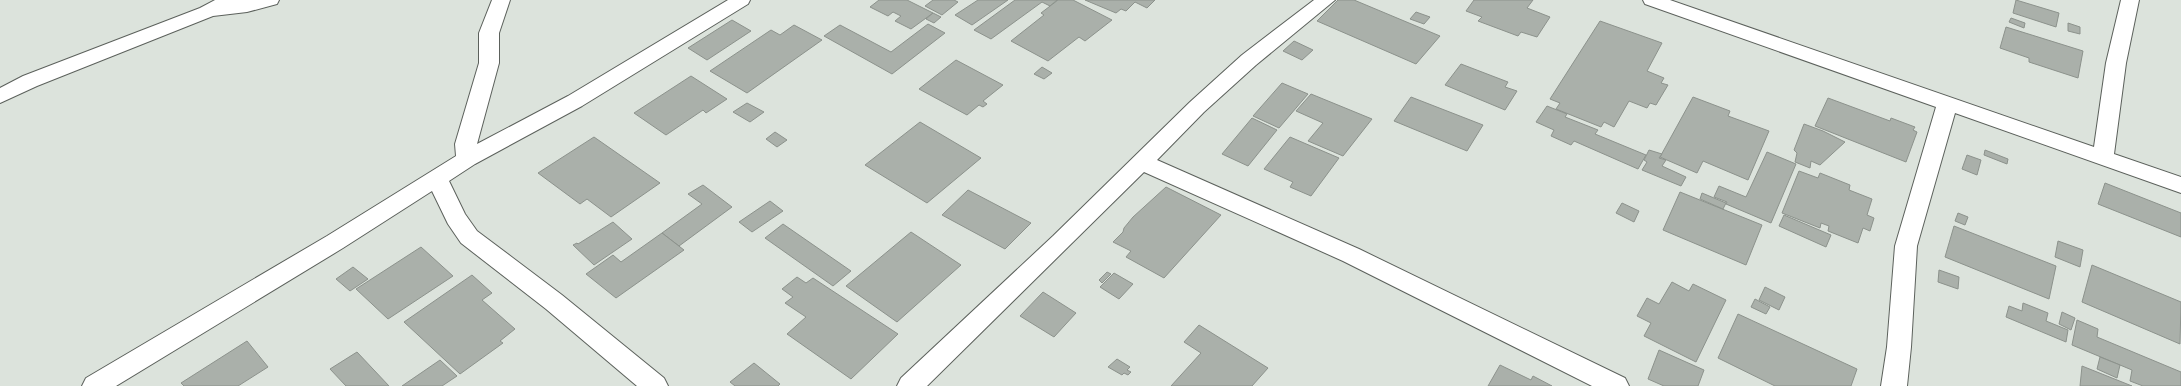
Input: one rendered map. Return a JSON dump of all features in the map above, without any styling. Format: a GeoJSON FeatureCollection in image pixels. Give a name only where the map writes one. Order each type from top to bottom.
{"type":"FeatureCollection","features":[{"type":"Feature","properties":{"kind":"street"},"geometry":{"type":"LineString","coordinates":[[0,96],[30,81],[207,12],[230,0]]}},
{"type":"Feature","properties":{"kind":"street"},"geometry":{"type":"LineString","coordinates":[[207,12],[247,6],[270,0]]}},
{"type":"Feature","properties":{"kind":"street"},"geometry":{"type":"LineString","coordinates":[[467,159],[466,144],[489,63],[489,33],[501,0]]}},
{"type":"Feature","properties":{"kind":"street"},"geometry":{"type":"LineString","coordinates":[[95,386],[335,242],[467,159],[575,101],[741,0]]}},
{"type":"Feature","properties":{"kind":"street"},"geometry":{"type":"LineString","coordinates":[[910,386],[1061,242],[1197,107],[1249,60],[1326,0]]}},
{"type":"Feature","properties":{"kind":"street"},"geometry":{"type":"LineString","coordinates":[[1652,0],[2181,186]]}},
{"type":"Feature","properties":{"kind":"street"},"geometry":{"type":"LineString","coordinates":[[2103,158],[2116,63],[2130,0]]}},
{"type":"Feature","properties":{"kind":"street"},"geometry":{"type":"LineString","coordinates":[[1894,386],[1900,347],[1906,246],[1947,104]]}},
{"type":"Feature","properties":{"kind":"street"},"geometry":{"type":"LineString","coordinates":[[1141,162],[1351,254],[1616,386]]}},
{"type":"Feature","properties":{"kind":"street"},"geometry":{"type":"LineString","coordinates":[[437,179],[456,218],[469,237],[554,302],[655,386]]}},
{"type":"Feature","properties":{"kind":"building"},"geometry":{"type":"Polygon","coordinates":[[[879,0],[907,0],[933,13],[911,29],[895,21],[901,16],[893,12],[888,16],[870,7],[879,0]]]}},
{"type":"Feature","properties":{"kind":"building"},"geometry":{"type":"Polygon","coordinates":[[[933,0],[954,0],[958,2],[942,15],[925,6],[933,0]]]}},
{"type":"Feature","properties":{"kind":"building"},"geometry":{"type":"Polygon","coordinates":[[[978,0],[1008,0],[972,25],[955,15],[978,0]]]}},
{"type":"Feature","properties":{"kind":"building"},"geometry":{"type":"Polygon","coordinates":[[[1015,0],[1057,0],[1050,6],[1042,2],[991,39],[974,30],[1015,0]]]}},
{"type":"Feature","properties":{"kind":"building"},"geometry":{"type":"Polygon","coordinates":[[[1058,0],[1073,0],[1112,20],[1085,41],[1079,37],[1048,61],[1011,41],[1044,15],[1041,13],[1058,0]]]}},
{"type":"Feature","properties":{"kind":"building"},"geometry":{"type":"Polygon","coordinates":[[[1085,0],[1155,0],[1147,8],[1135,2],[1126,11],[1121,9],[1116,13],[1085,0]]]}},
{"type":"Feature","properties":{"kind":"building"},"geometry":{"type":"Polygon","coordinates":[[[1338,0],[1354,0],[1440,36],[1416,64],[1317,21],[1338,0]]]}},
{"type":"Feature","properties":{"kind":"building"},"geometry":{"type":"Polygon","coordinates":[[[1474,0],[1533,0],[1527,8],[1550,17],[1537,37],[1521,32],[1518,36],[1478,21],[1482,17],[1466,11],[1474,0]]]}},
{"type":"Feature","properties":{"kind":"building"},"geometry":{"type":"Polygon","coordinates":[[[2016,0],[2059,13],[2056,27],[2013,13],[2016,0]]]}},
{"type":"Feature","properties":{"kind":"building"},"geometry":{"type":"Polygon","coordinates":[[[1416,12],[1430,17],[1424,24],[1410,19],[1416,12]]]}},
{"type":"Feature","properties":{"kind":"building"},"geometry":{"type":"Polygon","coordinates":[[[933,13],[941,17],[934,23],[926,19],[933,13]]]}},
{"type":"Feature","properties":{"kind":"building"},"geometry":{"type":"Polygon","coordinates":[[[2011,18],[2025,23],[2024,28],[2009,22],[2011,18]]]}},
{"type":"Feature","properties":{"kind":"building"},"geometry":{"type":"Polygon","coordinates":[[[732,20],[751,31],[707,60],[688,48],[732,20]]]}},
{"type":"Feature","properties":{"kind":"building"},"geometry":{"type":"Polygon","coordinates":[[[1600,21],[1662,43],[1647,71],[1664,78],[1661,83],[1668,85],[1656,105],[1650,103],[1647,108],[1629,101],[1614,127],[1604,122],[1601,127],[1556,109],[1560,103],[1550,99],[1600,21]]]}},
{"type":"Feature","properties":{"kind":"building"},"geometry":{"type":"Polygon","coordinates":[[[2068,23],[2080,27],[2080,34],[2068,31],[2068,23]]]}},
{"type":"Feature","properties":{"kind":"building"},"geometry":{"type":"Polygon","coordinates":[[[928,24],[945,33],[892,74],[824,36],[840,25],[891,52],[928,24]]]}},
{"type":"Feature","properties":{"kind":"building"},"geometry":{"type":"Polygon","coordinates":[[[794,25],[822,40],[747,93],[710,71],[771,30],[780,35],[794,25]]]}},
{"type":"Feature","properties":{"kind":"building"},"geometry":{"type":"Polygon","coordinates":[[[2006,27],[2083,51],[2078,78],[2029,62],[2029,58],[2000,48],[2006,27]]]}},
{"type":"Feature","properties":{"kind":"building"},"geometry":{"type":"Polygon","coordinates":[[[1294,41],[1313,50],[1302,60],[1283,51],[1294,41]]]}},
{"type":"Feature","properties":{"kind":"building"},"geometry":{"type":"Polygon","coordinates":[[[956,60],[1003,85],[983,101],[987,104],[983,107],[979,105],[967,115],[919,89],[956,60]]]}},
{"type":"Feature","properties":{"kind":"building"},"geometry":{"type":"Polygon","coordinates":[[[1461,64],[1508,82],[1505,87],[1517,91],[1505,110],[1445,85],[1461,64]]]}},
{"type":"Feature","properties":{"kind":"building"},"geometry":{"type":"Polygon","coordinates":[[[1042,67],[1052,73],[1044,79],[1034,74],[1042,67]]]}},
{"type":"Feature","properties":{"kind":"building"},"geometry":{"type":"Polygon","coordinates":[[[691,76],[727,99],[706,113],[703,110],[666,135],[634,113],[691,76]]]}},
{"type":"Feature","properties":{"kind":"building"},"geometry":{"type":"Polygon","coordinates":[[[1282,83],[1308,94],[1279,128],[1253,116],[1282,83]]]}},
{"type":"Feature","properties":{"kind":"building"},"geometry":{"type":"Polygon","coordinates":[[[1311,94],[1372,119],[1343,156],[1308,141],[1323,123],[1296,111],[1311,94]]]}},
{"type":"Feature","properties":{"kind":"building"},"geometry":{"type":"Polygon","coordinates":[[[1411,97],[1483,125],[1467,151],[1394,121],[1411,97]]]}},
{"type":"Feature","properties":{"kind":"building"},"geometry":{"type":"Polygon","coordinates":[[[1693,97],[1730,111],[1728,116],[1769,131],[1748,180],[1703,161],[1697,173],[1660,157],[1693,97]]]}},
{"type":"Feature","properties":{"kind":"building"},"geometry":{"type":"Polygon","coordinates":[[[1828,98],[1890,121],[1891,118],[1915,127],[1913,130],[1917,132],[1906,162],[1815,126],[1828,98]]]}},
{"type":"Feature","properties":{"kind":"building"},"geometry":{"type":"Polygon","coordinates":[[[747,103],[764,112],[750,122],[733,112],[747,103]]]}},
{"type":"Feature","properties":{"kind":"building"},"geometry":{"type":"Polygon","coordinates":[[[1547,106],[1567,114],[1565,117],[1598,130],[1595,134],[1646,155],[1638,169],[1574,141],[1571,145],[1551,136],[1554,130],[1536,122],[1547,106]]]}},
{"type":"Feature","properties":{"kind":"building"},"geometry":{"type":"Polygon","coordinates":[[[1252,118],[1277,130],[1248,166],[1222,154],[1252,118]]]}},
{"type":"Feature","properties":{"kind":"building"},"geometry":{"type":"Polygon","coordinates":[[[920,122],[981,158],[927,203],[865,165],[920,122]]]}},
{"type":"Feature","properties":{"kind":"building"},"geometry":{"type":"Polygon","coordinates":[[[1804,124],[1823,131],[1845,142],[1820,165],[1811,161],[1810,168],[1795,162],[1797,153],[1794,150],[1804,124]]]}},
{"type":"Feature","properties":{"kind":"building"},"geometry":{"type":"Polygon","coordinates":[[[775,132],[787,140],[777,147],[766,139],[775,132]]]}},
{"type":"Feature","properties":{"kind":"building"},"geometry":{"type":"Polygon","coordinates":[[[594,137],[660,183],[611,217],[587,199],[580,204],[538,173],[594,137]]]}},
{"type":"Feature","properties":{"kind":"building"},"geometry":{"type":"Polygon","coordinates":[[[1290,137],[1339,158],[1311,196],[1290,187],[1293,182],[1264,169],[1290,137]]]}},
{"type":"Feature","properties":{"kind":"building"},"geometry":{"type":"Polygon","coordinates":[[[1649,150],[1662,154],[1659,158],[1666,160],[1662,166],[1686,177],[1681,186],[1642,170],[1647,162],[1644,160],[1649,150]]]}},
{"type":"Feature","properties":{"kind":"building"},"geometry":{"type":"Polygon","coordinates":[[[1985,150],[2008,159],[2007,164],[1984,155],[1985,150]]]}},
{"type":"Feature","properties":{"kind":"building"},"geometry":{"type":"Polygon","coordinates":[[[1767,152],[1796,164],[1771,223],[1726,204],[1727,202],[1714,197],[1719,186],[1746,197],[1767,152]]]}},
{"type":"Feature","properties":{"kind":"building"},"geometry":{"type":"Polygon","coordinates":[[[1967,155],[1981,160],[1977,175],[1962,169],[1967,155]]]}},
{"type":"Feature","properties":{"kind":"building"},"geometry":{"type":"Polygon","coordinates":[[[1799,171],[1818,178],[1820,173],[1850,185],[1849,190],[1872,199],[1867,215],[1874,218],[1870,231],[1863,228],[1858,243],[1828,231],[1829,226],[1821,223],[1820,228],[1782,213],[1799,171]]]}},
{"type":"Feature","properties":{"kind":"building"},"geometry":{"type":"Polygon","coordinates":[[[2105,183],[2181,213],[2181,237],[2098,204],[2105,183]]]}},
{"type":"Feature","properties":{"kind":"building"},"geometry":{"type":"Polygon","coordinates":[[[703,185],[732,207],[679,246],[662,233],[702,204],[688,194],[703,185]]]}},
{"type":"Feature","properties":{"kind":"building"},"geometry":{"type":"Polygon","coordinates":[[[1166,187],[1221,215],[1164,278],[1126,257],[1131,251],[1113,242],[1123,232],[1124,228],[1133,217],[1166,187]]]}},
{"type":"Feature","properties":{"kind":"building"},"geometry":{"type":"Polygon","coordinates":[[[968,190],[1031,223],[1005,249],[942,215],[968,190]]]}},
{"type":"Feature","properties":{"kind":"building"},"geometry":{"type":"Polygon","coordinates":[[[1680,192],[1762,225],[1746,265],[1663,230],[1680,192]]]}},
{"type":"Feature","properties":{"kind":"building"},"geometry":{"type":"Polygon","coordinates":[[[1702,193],[1726,203],[1723,209],[1700,199],[1702,193]]]}},
{"type":"Feature","properties":{"kind":"building"},"geometry":{"type":"Polygon","coordinates":[[[770,201],[783,211],[752,232],[739,222],[770,201]]]}},
{"type":"Feature","properties":{"kind":"building"},"geometry":{"type":"Polygon","coordinates":[[[1622,203],[1639,211],[1634,222],[1616,213],[1622,203]]]}},
{"type":"Feature","properties":{"kind":"building"},"geometry":{"type":"Polygon","coordinates":[[[1958,213],[1968,217],[1965,225],[1955,221],[1958,213]]]}},
{"type":"Feature","properties":{"kind":"building"},"geometry":{"type":"Polygon","coordinates":[[[1784,215],[1831,235],[1826,247],[1779,226],[1784,215]]]}},
{"type":"Feature","properties":{"kind":"building"},"geometry":{"type":"Polygon","coordinates":[[[613,222],[632,239],[594,265],[573,245],[578,244],[613,222]]]}},
{"type":"Feature","properties":{"kind":"building"},"geometry":{"type":"Polygon","coordinates":[[[783,224],[851,271],[833,286],[765,238],[783,224]]]}},
{"type":"Feature","properties":{"kind":"building"},"geometry":{"type":"Polygon","coordinates":[[[1954,226],[2056,266],[2049,299],[1945,257],[1954,226]]]}},
{"type":"Feature","properties":{"kind":"building"},"geometry":{"type":"Polygon","coordinates":[[[911,232],[961,265],[897,322],[846,286],[911,232]]]}},
{"type":"Feature","properties":{"kind":"building"},"geometry":{"type":"Polygon","coordinates":[[[662,233],[684,250],[616,298],[586,274],[613,255],[621,262],[662,233]]]}},
{"type":"Feature","properties":{"kind":"building"},"geometry":{"type":"Polygon","coordinates":[[[2058,241],[2083,250],[2080,267],[2055,257],[2058,241]]]}},
{"type":"Feature","properties":{"kind":"building"},"geometry":{"type":"Polygon","coordinates":[[[421,247],[453,276],[388,319],[356,289],[421,247]]]}},
{"type":"Feature","properties":{"kind":"building"},"geometry":{"type":"Polygon","coordinates":[[[2092,265],[2181,302],[2180,344],[2082,302],[2092,265]]]}},
{"type":"Feature","properties":{"kind":"building"},"geometry":{"type":"Polygon","coordinates":[[[353,267],[368,279],[350,291],[336,279],[353,267]]]}},
{"type":"Feature","properties":{"kind":"building"},"geometry":{"type":"Polygon","coordinates":[[[1939,270],[1959,277],[1958,289],[1938,282],[1939,270]]]}},
{"type":"Feature","properties":{"kind":"building"},"geometry":{"type":"Polygon","coordinates":[[[1107,272],[1111,274],[1102,283],[1099,280],[1107,272]]]}},
{"type":"Feature","properties":{"kind":"building"},"geometry":{"type":"Polygon","coordinates":[[[1114,273],[1133,284],[1119,299],[1100,287],[1114,273]]]}},
{"type":"Feature","properties":{"kind":"building"},"geometry":{"type":"Polygon","coordinates":[[[472,275],[492,293],[482,300],[515,329],[500,341],[503,343],[460,374],[404,322],[472,275]]]}},
{"type":"Feature","properties":{"kind":"building"},"geometry":{"type":"Polygon","coordinates":[[[797,277],[806,283],[813,278],[898,334],[851,379],[787,334],[806,317],[785,303],[793,297],[782,289],[797,277]]]}},
{"type":"Feature","properties":{"kind":"building"},"geometry":{"type":"Polygon","coordinates":[[[1672,282],[1689,291],[1693,284],[1726,300],[1696,362],[1644,336],[1651,323],[1637,316],[1647,298],[1659,304],[1672,282]]]}},
{"type":"Feature","properties":{"kind":"building"},"geometry":{"type":"Polygon","coordinates":[[[1765,287],[1785,297],[1779,310],[1759,300],[1765,287]]]}},
{"type":"Feature","properties":{"kind":"building"},"geometry":{"type":"Polygon","coordinates":[[[1043,292],[1076,313],[1054,337],[1020,316],[1043,292]]]}},
{"type":"Feature","properties":{"kind":"building"},"geometry":{"type":"Polygon","coordinates":[[[1755,299],[1770,307],[1766,314],[1751,307],[1755,299]]]}},
{"type":"Feature","properties":{"kind":"building"},"geometry":{"type":"Polygon","coordinates":[[[2023,303],[2048,313],[2046,321],[2068,330],[2066,342],[2006,317],[2009,306],[2022,311],[2023,303]]]}},
{"type":"Feature","properties":{"kind":"building"},"geometry":{"type":"Polygon","coordinates":[[[2062,312],[2075,318],[2071,330],[2059,324],[2062,312]]]}},
{"type":"Feature","properties":{"kind":"building"},"geometry":{"type":"Polygon","coordinates":[[[1738,314],[1857,369],[1851,386],[1775,386],[1718,358],[1738,314]]]}},
{"type":"Feature","properties":{"kind":"building"},"geometry":{"type":"Polygon","coordinates":[[[2077,320],[2098,329],[2097,337],[2181,372],[2181,386],[2143,386],[2130,381],[2132,370],[2072,345],[2077,320]]]}},
{"type":"Feature","properties":{"kind":"building"},"geometry":{"type":"Polygon","coordinates":[[[1199,325],[1268,368],[1252,386],[1171,386],[1201,353],[1184,342],[1199,325]]]}},
{"type":"Feature","properties":{"kind":"building"},"geometry":{"type":"Polygon","coordinates":[[[247,341],[268,367],[238,386],[184,386],[181,383],[247,341]]]}},
{"type":"Feature","properties":{"kind":"building"},"geometry":{"type":"Polygon","coordinates":[[[1659,350],[1704,370],[1698,386],[1664,386],[1648,379],[1659,350]]]}},
{"type":"Feature","properties":{"kind":"building"},"geometry":{"type":"Polygon","coordinates":[[[357,352],[389,386],[346,386],[330,369],[357,352]]]}},
{"type":"Feature","properties":{"kind":"building"},"geometry":{"type":"Polygon","coordinates":[[[2100,357],[2120,365],[2117,378],[2097,369],[2100,357]]]}},
{"type":"Feature","properties":{"kind":"building"},"geometry":{"type":"Polygon","coordinates":[[[1117,359],[1130,367],[1127,370],[1131,372],[1128,375],[1124,373],[1122,375],[1108,367],[1117,359]]]}},
{"type":"Feature","properties":{"kind":"building"},"geometry":{"type":"Polygon","coordinates":[[[440,360],[457,376],[442,386],[402,386],[440,360]]]}},
{"type":"Feature","properties":{"kind":"building"},"geometry":{"type":"Polygon","coordinates":[[[754,363],[780,384],[778,386],[735,386],[730,382],[754,363]]]}},
{"type":"Feature","properties":{"kind":"building"},"geometry":{"type":"Polygon","coordinates":[[[1500,365],[1531,380],[1533,376],[1552,386],[1488,386],[1500,365]]]}},
{"type":"Feature","properties":{"kind":"building"},"geometry":{"type":"Polygon","coordinates":[[[2082,366],[2132,386],[2080,386],[2082,366]]]}}]}
